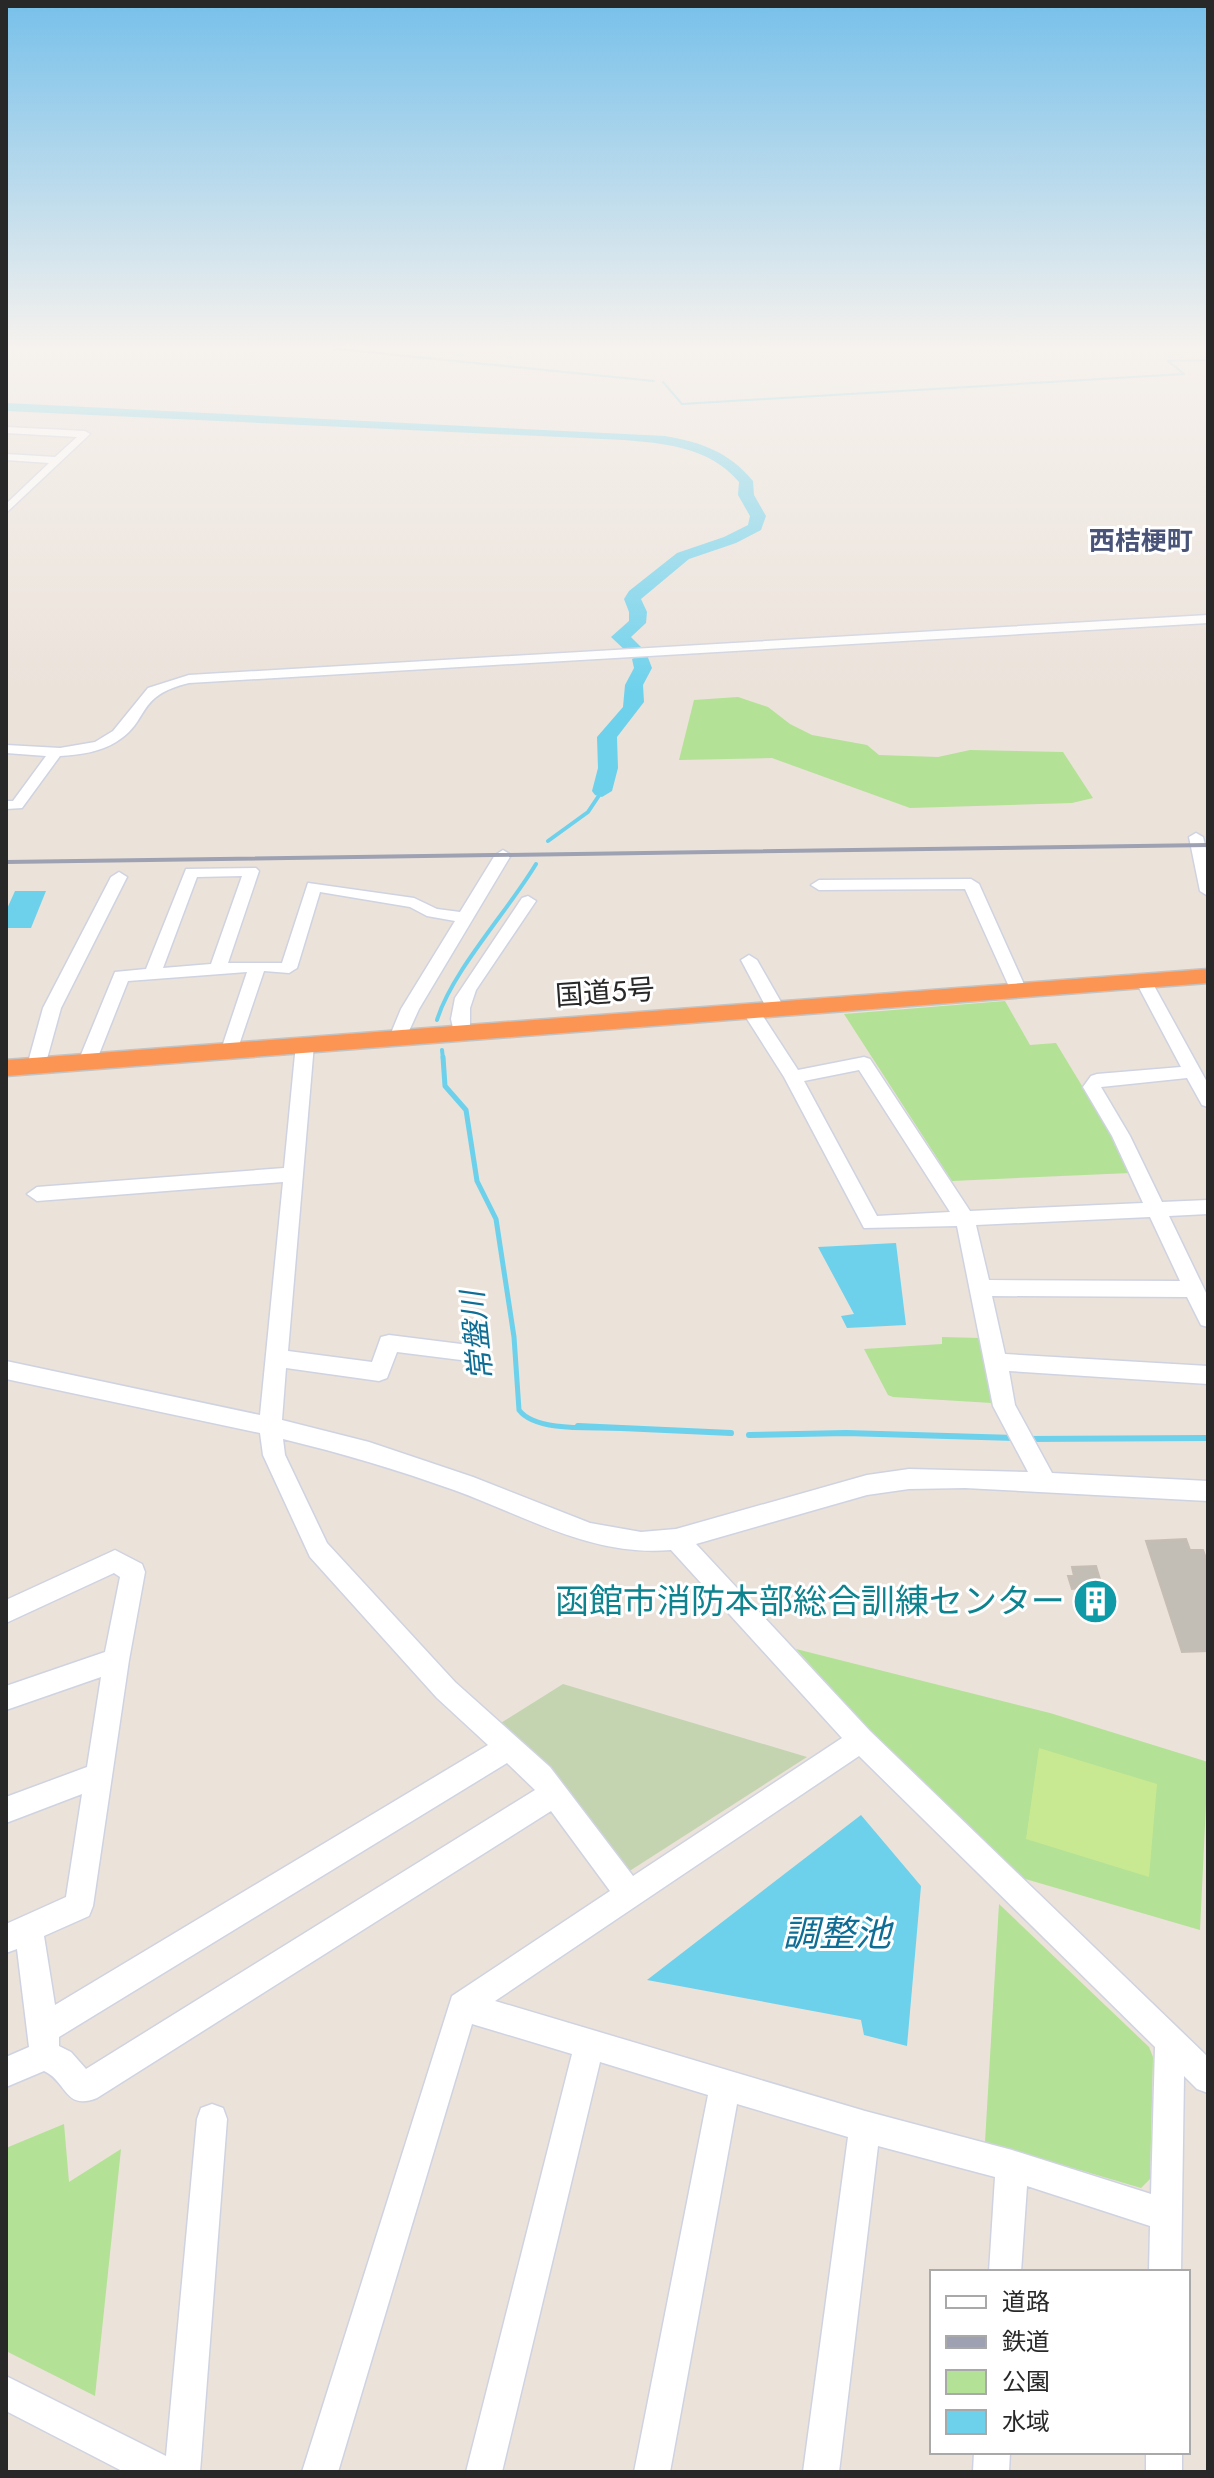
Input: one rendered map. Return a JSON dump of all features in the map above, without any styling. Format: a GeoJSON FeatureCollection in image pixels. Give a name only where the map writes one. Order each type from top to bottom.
{"type":"FeatureCollection","features":[{"type":"Feature","properties":{"kind":"highway","name":"国道5号"},"geometry":{"type":"LineString","coordinates":[[6,1068],[1208,976]]}},
{"type":"Feature","properties":{"kind":"street"},"geometry":{"type":"LineString","coordinates":[[6,510],[55,463]]}},
{"type":"Feature","properties":{"kind":"street"},"geometry":{"type":"LineString","coordinates":[[6,749],[75,751],[112,739],[153,691],[189,679],[1208,619]]}},
{"type":"Feature","properties":{"kind":"street"},"geometry":{"type":"LineString","coordinates":[[6,805],[17,805],[56,752]]}},
{"type":"Feature","properties":{"kind":"street"},"geometry":{"type":"LineString","coordinates":[[1196,837],[1208,891]]}},
{"type":"Feature","properties":{"kind":"street"},"geometry":{"type":"LineString","coordinates":[[398,1038],[410,1009],[503,855]]}},
{"type":"Feature","properties":{"kind":"street"},"geometry":{"type":"LineString","coordinates":[[152,974],[191,872],[251,871],[218,968]]}},
{"type":"Feature","properties":{"kind":"street"},"geometry":{"type":"LineString","coordinates":[[36,1066],[52,1008],[119,877]]}},
{"type":"Feature","properties":{"kind":"street"},"geometry":{"type":"LineString","coordinates":[[819,885],[971,884],[1019,991]]}},
{"type":"Feature","properties":{"kind":"street"},"geometry":{"type":"LineString","coordinates":[[87,1062],[121,976],[257,966],[289,968],[314,886],[414,903],[433,913],[467,918]]}},
{"type":"Feature","properties":{"kind":"street"},"geometry":{"type":"LineString","coordinates":[[461,1033],[460,1008],[464,993],[493,957],[528,901]]}},
{"type":"Feature","properties":{"kind":"street"},"geometry":{"type":"LineString","coordinates":[[749,960],[763,1010],[793,1077],[871,1223],[1208,1207]]}},
{"type":"Feature","properties":{"kind":"street"},"geometry":{"type":"LineString","coordinates":[[230,1050],[257,966]]}},
{"type":"Feature","properties":{"kind":"street"},"geometry":{"type":"LineString","coordinates":[[1144,982],[1208,1101]]}},
{"type":"Feature","properties":{"kind":"street"},"geometry":{"type":"LineString","coordinates":[[305,1044],[270,1427],[274,1455],[318,1550],[407,1649],[508,1748],[525,1760],[629,1894]]}},
{"type":"Feature","properties":{"kind":"street"},"geometry":{"type":"LineString","coordinates":[[793,1077],[864,1063],[965,1219],[1004,1406],[1042,1477]]}},
{"type":"Feature","properties":{"kind":"street"},"geometry":{"type":"LineString","coordinates":[[1193,1072],[1097,1080],[1092,1087],[1121,1136],[1208,1319]]}},
{"type":"Feature","properties":{"kind":"street"},"geometry":{"type":"LineString","coordinates":[[37,1194],[294,1174]]}},
{"type":"Feature","properties":{"kind":"street"},"geometry":{"type":"LineString","coordinates":[[981,1288],[1194,1289]]}},
{"type":"Feature","properties":{"kind":"street"},"geometry":{"type":"LineString","coordinates":[[278,1358],[379,1372],[389,1343],[477,1354]]}},
{"type":"Feature","properties":{"kind":"street"},"geometry":{"type":"LineString","coordinates":[[996,1362],[1208,1375]]}},
{"type":"Feature","properties":{"kind":"street"},"geometry":{"type":"LineString","coordinates":[[6,1370],[369,1451],[588,1533],[641,1542],[676,1539],[867,1485],[909,1479],[1042,1477],[1208,1480]]}},
{"type":"Feature","properties":{"kind":"street"},"geometry":{"type":"LineString","coordinates":[[1042,1477],[1208,1491]]}},
{"type":"Feature","properties":{"kind":"street"},"geometry":{"type":"LineString","coordinates":[[676,1539],[861,1740],[1208,2078]]}},
{"type":"Feature","properties":{"kind":"street"},"geometry":{"type":"LineString","coordinates":[[6,1612],[115,1561],[133,1572],[116,1660],[79,1906],[17,1935],[44,2042],[79,2086],[86,2087],[554,1794]]}},
{"type":"Feature","properties":{"kind":"street"},"geometry":{"type":"LineString","coordinates":[[6,1698],[116,1660]]}},
{"type":"Feature","properties":{"kind":"street"},"geometry":{"type":"LineString","coordinates":[[320,2472],[462,2006],[861,1740]]}},
{"type":"Feature","properties":{"kind":"street"},"geometry":{"type":"LineString","coordinates":[[6,2072],[44,2042],[508,1748]]}},
{"type":"Feature","properties":{"kind":"street"},"geometry":{"type":"LineString","coordinates":[[6,1810],[99,1775]]}},
{"type":"Feature","properties":{"kind":"street"},"geometry":{"type":"LineString","coordinates":[[462,2006],[865,2127],[1012,2166],[1166,2215]]}},
{"type":"Feature","properties":{"kind":"street"},"geometry":{"type":"LineString","coordinates":[[1165,2270],[1170,2039]]}},
{"type":"Feature","properties":{"kind":"street"},"geometry":{"type":"LineString","coordinates":[[484,2472],[589,2045]]}},
{"type":"Feature","properties":{"kind":"street"},"geometry":{"type":"LineString","coordinates":[[652,2472],[725,2086]]}},
{"type":"Feature","properties":{"kind":"street"},"geometry":{"type":"LineString","coordinates":[[182,2472],[212,2119]]}},
{"type":"Feature","properties":{"kind":"street"},"geometry":{"type":"LineString","coordinates":[[821,2472],[865,2127]]}},
{"type":"Feature","properties":{"kind":"street"},"geometry":{"type":"LineString","coordinates":[[1005,2270],[1012,2166]]}},
{"type":"Feature","properties":{"kind":"street"},"geometry":{"type":"LineString","coordinates":[[6,2393],[161,2472]]}},
{"type":"Feature","properties":{"kind":"green space"},"geometry":{"type":"Polygon","coordinates":[[[738,697],[768,707],[790,724],[812,735],[867,745],[879,755],[938,757],[970,750],[1063,752],[1093,798],[1072,803],[910,808],[772,758],[679,760],[694,700],[738,697]]]}},
{"type":"Feature","properties":{"kind":"green space"},"geometry":{"type":"Polygon","coordinates":[[[1005,1001],[1030,1045],[1056,1043],[1113,1137],[1130,1173],[952,1181],[844,1014],[1005,1001]]]}},
{"type":"Feature","properties":{"kind":"green space"},"geometry":{"type":"Polygon","coordinates":[[[942,1337],[980,1338],[992,1403],[888,1395],[864,1349],[942,1344],[942,1337]]]}},
{"type":"Feature","properties":{"kind":"green space"},"geometry":{"type":"Polygon","coordinates":[[[796,1649],[1050,1713],[1208,1762],[1200,1930],[1022,1878],[872,1733],[796,1649]]]}},
{"type":"Feature","properties":{"kind":"green space"},"geometry":{"type":"Polygon","coordinates":[[[563,1684],[807,1757],[628,1872],[543,1760],[499,1724],[563,1684]]]}},
{"type":"Feature","properties":{"kind":"green space"},"geometry":{"type":"Polygon","coordinates":[[[1039,1748],[1157,1784],[1149,1877],[1026,1839],[1039,1748]]]}},
{"type":"Feature","properties":{"kind":"green space"},"geometry":{"type":"Polygon","coordinates":[[[999,1904],[1149,2047],[1153,2057],[1150,2179],[1141,2188],[985,2142],[999,1904]]]}},
{"type":"Feature","properties":{"kind":"green space"},"geometry":{"type":"Polygon","coordinates":[[[64,2124],[69,2182],[121,2149],[95,2396],[6,2351],[6,2148],[64,2124]]]}},
{"type":"Feature","properties":{"kind":"water"},"geometry":{"type":"Polygon","coordinates":[[[15,891],[46,891],[31,928],[6,928],[6,911],[15,891]]]}},
{"type":"Feature","properties":{"kind":"water"},"geometry":{"type":"Polygon","coordinates":[[[896,1243],[906,1325],[847,1328],[841,1316],[854,1314],[818,1247],[896,1243]]]}},
{"type":"Feature","properties":{"kind":"water","name":"調整池"},"geometry":{"type":"Polygon","coordinates":[[[861,1815],[921,1886],[907,2046],[864,2035],[861,2020],[647,1980],[861,1815]]]}},
{"type":"Feature","properties":{"kind":"building"},"geometry":{"type":"Polygon","coordinates":[[[1186,1539],[1190,1550],[1203,1550],[1208,1564],[1208,1651],[1182,1652],[1146,1541],[1186,1539]]]}},
{"type":"Feature","properties":{"kind":"building","name":"函館市消防本部総合訓練センター"},"geometry":{"type":"Polygon","coordinates":[[[1096,1566],[1110,1613],[1090,1613],[1083,1588],[1072,1589],[1068,1576],[1074,1576],[1072,1567],[1096,1566]]]}},
{"type":"Feature","properties":{"kind":"waterway","name":"常盤川"},"geometry":{"type":"LineString","coordinates":[[634,649],[620,637],[637,623],[638,612],[632,599],[635,595],[683,556],[730,540],[755,527],[758,516],[746,495],[746,481],[728,463]]}},
{"type":"Feature","properties":{"kind":"waterway","name":"常盤川"},"geometry":{"type":"LineString","coordinates":[[602,791],[608,768],[607,737],[633,708],[634,685],[643,668],[641,659]]}},
{"type":"Feature","properties":{"kind":"waterway","name":"常盤川"},"geometry":{"type":"LineString","coordinates":[[548,841],[588,812],[602,791]]}},
{"type":"Feature","properties":{"kind":"waterway","name":"常盤川"},"geometry":{"type":"LineString","coordinates":[[437,1020],[455,982],[536,864]]}},
{"type":"Feature","properties":{"kind":"waterway","name":"常盤川"},"geometry":{"type":"LineString","coordinates":[[442,1050],[443,1059]]}},
{"type":"Feature","properties":{"kind":"waterway","name":"常盤川"},"geometry":{"type":"LineString","coordinates":[[443,1057],[445,1086],[466,1110],[477,1181],[496,1219],[514,1337],[519,1410],[527,1417],[552,1426],[622,1428]]}},
{"type":"Feature","properties":{"kind":"waterway","name":"常盤川"},"geometry":{"type":"LineString","coordinates":[[578,1426],[622,1428]]}},
{"type":"Feature","properties":{"kind":"waterway","name":"常盤川"},"geometry":{"type":"LineString","coordinates":[[622,1428],[731,1433]]}},
{"type":"Feature","properties":{"kind":"waterway","name":"常盤川"},"geometry":{"type":"LineString","coordinates":[[749,1435],[846,1433],[1015,1438]]}},
{"type":"Feature","properties":{"kind":"waterway","name":"常盤川"},"geometry":{"type":"LineString","coordinates":[[1029,1439],[1208,1438]]}},
{"type":"Feature","properties":{"kind":"railway"},"geometry":{"type":"LineString","coordinates":[[6,862],[1208,845]]}},
{"type":"Feature","properties":{"kind":"place","name":"函館市消防本部総合訓練センター"},"geometry":{"type":"Point","coordinates":[1096,1601]}},
{"type":"Feature","properties":{"kind":"district","name":"西桔梗町"},"geometry":{"type":"Point","coordinates":[1141,541]}}]}
